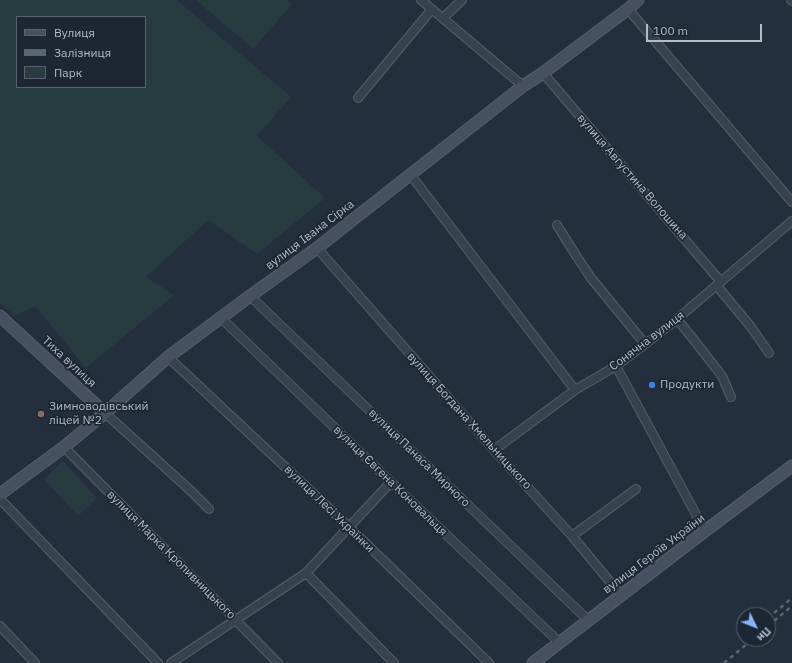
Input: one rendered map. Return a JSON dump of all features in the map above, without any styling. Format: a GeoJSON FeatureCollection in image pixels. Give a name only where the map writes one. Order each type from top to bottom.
{"type":"FeatureCollection","features":[{"type":"Feature","properties":{"kind":"street"},"geometry":{"type":"LineString","coordinates":[[421,0],[523,86]]}},
{"type":"Feature","properties":{"kind":"street"},"geometry":{"type":"LineString","coordinates":[[443,18],[462,0]]}},
{"type":"Feature","properties":{"kind":"street","name":"вулиця Івана Сірка"},"geometry":{"type":"LineString","coordinates":[[0,494],[64,447],[168,357],[317,248],[523,86],[628,9],[638,0]]}},
{"type":"Feature","properties":{"kind":"street"},"geometry":{"type":"LineString","coordinates":[[358,98],[432,9]]}},
{"type":"Feature","properties":{"kind":"street"},"geometry":{"type":"LineString","coordinates":[[628,9],[792,202]]}},
{"type":"Feature","properties":{"kind":"street","name":"вулиця Августина Волошина"},"geometry":{"type":"LineString","coordinates":[[542,73],[719,284],[769,354]]}},
{"type":"Feature","properties":{"kind":"street"},"geometry":{"type":"LineString","coordinates":[[410,174],[575,390]]}},
{"type":"Feature","properties":{"kind":"street","name":"Сонячна вулиця"},"geometry":{"type":"LineString","coordinates":[[494,450],[575,390],[616,366],[645,344],[719,284],[792,221]]}},
{"type":"Feature","properties":{"kind":"street"},"geometry":{"type":"LineString","coordinates":[[557,225],[592,278],[645,344]]}},
{"type":"Feature","properties":{"kind":"street","name":"вулиця Богдана Хмельницького"},"geometry":{"type":"LineString","coordinates":[[317,248],[494,450],[572,536],[621,595]]}},
{"type":"Feature","properties":{"kind":"street","name":"вулиця Панаса Мирного"},"geometry":{"type":"LineString","coordinates":[[250,296],[589,621]]}},
{"type":"Feature","properties":{"kind":"street","name":"Тиха вулиця"},"geometry":{"type":"LineString","coordinates":[[0,316],[209,509]]}},
{"type":"Feature","properties":{"kind":"street","name":"вулиця Євгена Коновальця"},"geometry":{"type":"LineString","coordinates":[[221,318],[560,643]]}},
{"type":"Feature","properties":{"kind":"street"},"geometry":{"type":"LineString","coordinates":[[677,319],[722,376],[731,397]]}},
{"type":"Feature","properties":{"kind":"street","name":"вулиця Лесі Українки"},"geometry":{"type":"LineString","coordinates":[[168,357],[349,527],[489,663]]}},
{"type":"Feature","properties":{"kind":"street"},"geometry":{"type":"LineString","coordinates":[[616,366],[705,531]]}},
{"type":"Feature","properties":{"kind":"street","name":"вулиця Марка Кропивницького"},"geometry":{"type":"LineString","coordinates":[[64,447],[278,663]]}},
{"type":"Feature","properties":{"kind":"street","name":"вулиця Героїв України"},"geometry":{"type":"LineString","coordinates":[[533,663],[792,466]]}},
{"type":"Feature","properties":{"kind":"street"},"geometry":{"type":"LineString","coordinates":[[171,663],[306,574],[391,482]]}},
{"type":"Feature","properties":{"kind":"street"},"geometry":{"type":"LineString","coordinates":[[572,536],[636,489]]}},
{"type":"Feature","properties":{"kind":"street"},"geometry":{"type":"LineString","coordinates":[[0,499],[158,663]]}},
{"type":"Feature","properties":{"kind":"street"},"geometry":{"type":"LineString","coordinates":[[306,574],[394,663]]}},
{"type":"Feature","properties":{"kind":"street"},"geometry":{"type":"LineString","coordinates":[[0,626],[35,663]]}},
{"type":"Feature","properties":{"kind":"green space"},"geometry":{"type":"Polygon","coordinates":[[[0,0],[177,0],[291,97],[257,136],[325,198],[257,254],[208,220],[146,277],[174,295],[86,368],[35,306],[15,316],[0,303],[0,0]]]}},
{"type":"Feature","properties":{"kind":"green space"},"geometry":{"type":"Polygon","coordinates":[[[196,0],[287,0],[292,4],[253,49],[196,0]]]}},
{"type":"Feature","properties":{"kind":"green space"},"geometry":{"type":"Polygon","coordinates":[[[63,461],[97,498],[78,516],[44,479],[63,461]]]}},
{"type":"Feature","properties":{"kind":"railway"},"geometry":{"type":"LineString","coordinates":[[776,611],[792,598]]}},
{"type":"Feature","properties":{"kind":"railway"},"geometry":{"type":"LineString","coordinates":[[776,619],[792,606]]}},
{"type":"Feature","properties":{"kind":"railway"},"geometry":{"type":"LineString","coordinates":[[724,663],[743,647]]}},
{"type":"Feature","properties":{"kind":"place","name":"Продукти"},"geometry":{"type":"Point","coordinates":[652,385]}},
{"type":"Feature","properties":{"kind":"place","name":"Зимноводівський ліцей №2"},"geometry":{"type":"Point","coordinates":[41,414]}}]}
